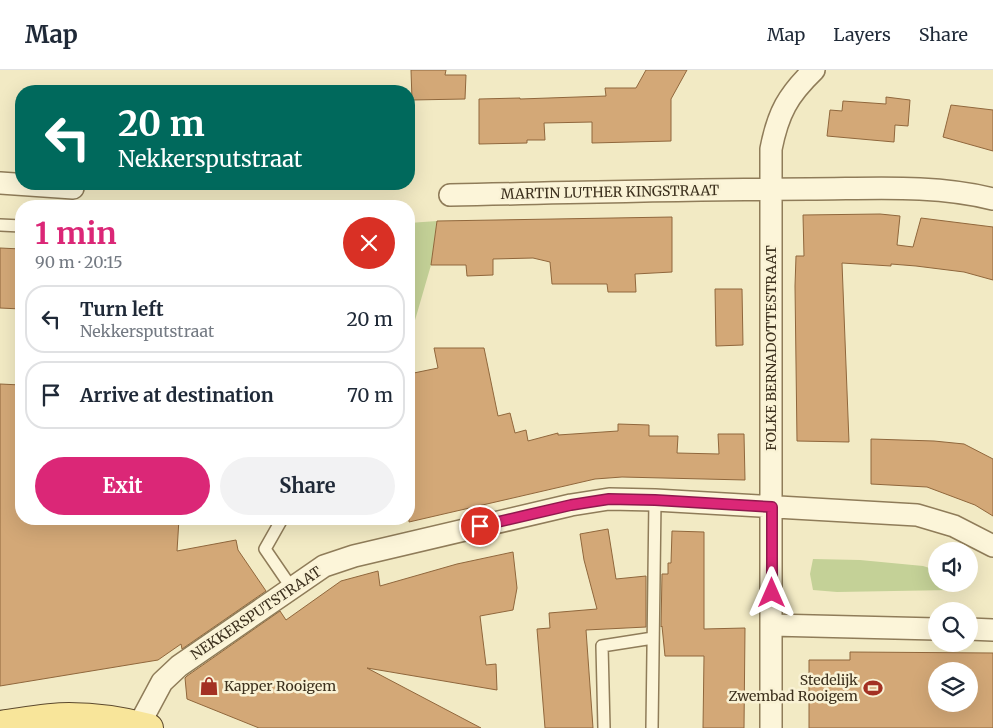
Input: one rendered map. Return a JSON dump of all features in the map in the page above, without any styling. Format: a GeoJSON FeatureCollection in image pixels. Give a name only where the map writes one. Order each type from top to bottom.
{"type":"FeatureCollection","features":[{"type":"Feature","properties":{"kind":"main road"},"geometry":{"type":"LineString","coordinates":[[0,725],[68,717],[104,719],[144,727]]}},
{"type":"Feature","properties":{"kind":"street","name":"FOLKE BERNADOTTESTRAAT"},"geometry":{"type":"LineString","coordinates":[[771,728],[771,149],[774,129],[789,97],[814,70]]}},
{"type":"Feature","properties":{"kind":"street"},"geometry":{"type":"LineString","coordinates":[[0,183],[15,184]]}},
{"type":"Feature","properties":{"kind":"street","name":"MARTIN LUTHER KINGSTRAAT"},"geometry":{"type":"LineString","coordinates":[[450,196],[771,189],[934,189],[993,199]]}},
{"type":"Feature","properties":{"kind":"street","name":"NEKKERSPUTSTRAAT"},"geometry":{"type":"LineString","coordinates":[[144,727],[162,682],[180,666],[324,566],[354,556],[571,505],[609,499],[655,500],[917,515],[954,526],[993,546]]}},
{"type":"Feature","properties":{"kind":"street"},"geometry":{"type":"LineString","coordinates":[[772,625],[928,629]]}},
{"type":"Feature","properties":{"kind":"street"},"geometry":{"type":"LineString","coordinates":[[978,629],[993,630]]}},
{"type":"Feature","properties":{"kind":"lane"},"geometry":{"type":"LineString","coordinates":[[0,225],[15,226]]}},
{"type":"Feature","properties":{"kind":"lane"},"geometry":{"type":"LineString","coordinates":[[652,728],[655,500]]}},
{"type":"Feature","properties":{"kind":"lane"},"geometry":{"type":"LineString","coordinates":[[279,525],[265,549],[291,588]]}},
{"type":"Feature","properties":{"kind":"lane"},"geometry":{"type":"LineString","coordinates":[[604,728],[602,646],[653,638]]}},
{"type":"Feature","properties":{"kind":"green space"},"geometry":{"type":"Polygon","coordinates":[[[437,221],[431,265],[415,320],[415,223],[437,221]]]}},
{"type":"Feature","properties":{"kind":"green space"},"geometry":{"type":"Polygon","coordinates":[[[813,559],[860,560],[923,566],[928,568],[928,590],[837,592],[813,590],[810,574],[813,559]]]}},
{"type":"Feature","properties":{"kind":"building"},"geometry":{"type":"Polygon","coordinates":[[[411,70],[446,70],[445,75],[466,75],[465,99],[415,100],[415,85],[412,85],[411,70]]]}},
{"type":"Feature","properties":{"kind":"building"},"geometry":{"type":"Polygon","coordinates":[[[646,70],[687,70],[671,99],[671,141],[592,143],[592,122],[544,123],[545,140],[527,140],[527,143],[479,144],[479,99],[606,96],[605,88],[636,88],[646,70]]]}},
{"type":"Feature","properties":{"kind":"building"},"geometry":{"type":"Polygon","coordinates":[[[886,97],[910,100],[908,126],[895,125],[894,142],[827,136],[830,110],[842,111],[843,101],[886,104],[886,97]]]}},
{"type":"Feature","properties":{"kind":"building"},"geometry":{"type":"Polygon","coordinates":[[[951,105],[993,110],[993,151],[943,137],[951,105]]]}},
{"type":"Feature","properties":{"kind":"building"},"geometry":{"type":"Polygon","coordinates":[[[880,214],[900,216],[897,245],[913,247],[921,218],[993,227],[993,280],[964,272],[916,266],[842,263],[849,442],[797,441],[795,286],[796,256],[804,256],[803,215],[880,214]]]}},
{"type":"Feature","properties":{"kind":"building"},"geometry":{"type":"Polygon","coordinates":[[[672,217],[672,272],[635,274],[636,292],[608,292],[607,284],[552,284],[550,262],[533,258],[493,259],[493,275],[467,276],[466,265],[431,265],[437,221],[672,217]]]}},
{"type":"Feature","properties":{"kind":"building"},"geometry":{"type":"Polygon","coordinates":[[[0,248],[15,249],[15,309],[0,308],[0,248]]]}},
{"type":"Feature","properties":{"kind":"building"},"geometry":{"type":"Polygon","coordinates":[[[715,289],[742,289],[743,345],[716,346],[715,289]]]}},
{"type":"Feature","properties":{"kind":"building"},"geometry":{"type":"Polygon","coordinates":[[[434,348],[484,348],[498,416],[510,413],[515,433],[526,430],[528,441],[558,433],[558,435],[618,431],[618,424],[649,425],[649,436],[678,436],[677,453],[719,454],[718,434],[744,434],[745,480],[622,477],[595,479],[415,521],[415,373],[438,368],[434,348]]]}},
{"type":"Feature","properties":{"kind":"building"},"geometry":{"type":"Polygon","coordinates":[[[0,384],[15,385],[15,525],[179,525],[177,551],[236,540],[238,550],[266,591],[182,649],[181,644],[158,660],[0,686],[0,384]]]}},
{"type":"Feature","properties":{"kind":"building"},"geometry":{"type":"Polygon","coordinates":[[[871,439],[964,444],[993,459],[993,516],[975,505],[927,487],[871,484],[871,439]]]}},
{"type":"Feature","properties":{"kind":"building"},"geometry":{"type":"Polygon","coordinates":[[[608,529],[616,579],[646,576],[646,627],[586,630],[593,728],[545,728],[537,629],[550,628],[549,613],[597,609],[584,560],[580,534],[608,529]]]}},
{"type":"Feature","properties":{"kind":"building"},"geometry":{"type":"Polygon","coordinates":[[[672,531],[704,532],[704,629],[745,628],[744,728],[703,728],[704,656],[665,656],[661,627],[662,574],[668,574],[668,563],[671,563],[672,531]]]}},
{"type":"Feature","properties":{"kind":"building"},"geometry":{"type":"Polygon","coordinates":[[[513,552],[517,588],[513,610],[480,616],[486,665],[496,664],[497,690],[367,668],[481,728],[259,728],[187,699],[185,678],[187,676],[280,611],[286,620],[341,581],[378,571],[380,586],[457,564],[513,552]]]}},
{"type":"Feature","properties":{"kind":"building","name":"Stedelijk Zwembad Rooigem"},"geometry":{"type":"Polygon","coordinates":[[[850,652],[993,653],[993,728],[809,728],[809,660],[850,660],[850,652]]]}},
{"type":"Feature","properties":{"kind":"place","name":"Kapper Rooigem"},"geometry":{"type":"Point","coordinates":[209,686]}},
{"type":"Feature","properties":{"kind":"place","name":"Stedelijk Zwembad Rooigem"},"geometry":{"type":"Point","coordinates":[873,688]}},
{"type":"Feature","properties":{"kind":"route"},"geometry":{"type":"LineString","coordinates":[[480,526],[571,505],[609,499],[772,507],[772,593]]}}]}
